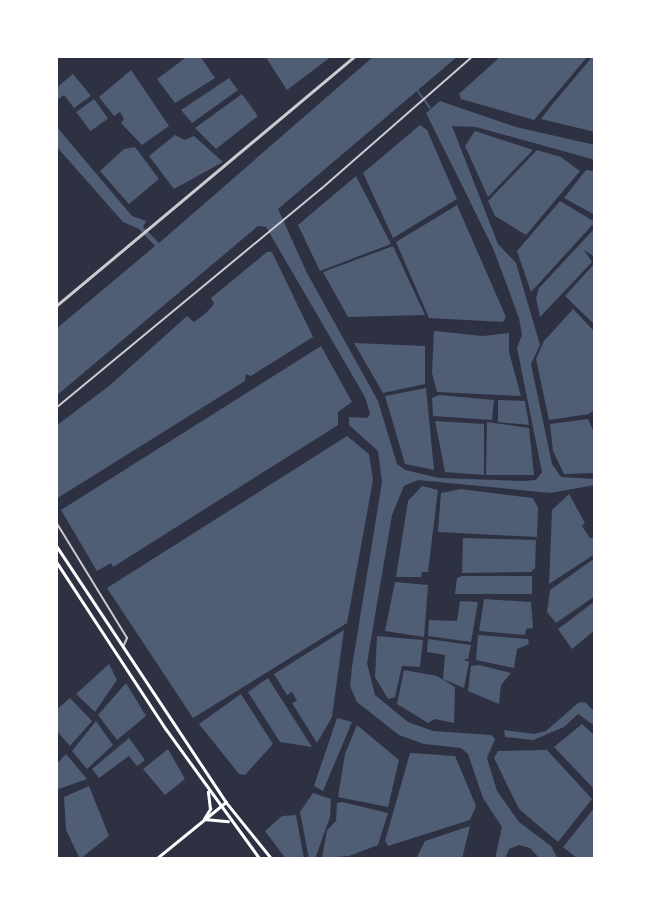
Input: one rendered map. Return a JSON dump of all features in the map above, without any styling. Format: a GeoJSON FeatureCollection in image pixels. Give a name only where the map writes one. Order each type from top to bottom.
{"type":"FeatureCollection","features":[{"type":"Feature","properties":{"kind":"main road"},"geometry":{"type":"LineString","coordinates":[[56,545],[226,802],[272,859]]}},
{"type":"Feature","properties":{"kind":"main road"},"geometry":{"type":"LineString","coordinates":[[56,561],[219,807],[260,859]]}},
{"type":"Feature","properties":{"kind":"main road"},"geometry":{"type":"LineString","coordinates":[[203,783],[211,800],[204,819]]}},
{"type":"Feature","properties":{"kind":"main road"},"geometry":{"type":"LineString","coordinates":[[156,859],[226,802]]}},
{"type":"Feature","properties":{"kind":"main road"},"geometry":{"type":"LineString","coordinates":[[204,819],[231,822]]}},
{"type":"Feature","properties":{"kind":"street"},"geometry":{"type":"LineString","coordinates":[[56,306],[355,56]]}},
{"type":"Feature","properties":{"kind":"street"},"geometry":{"type":"LineString","coordinates":[[56,408],[311,197],[473,56]]}},
{"type":"Feature","properties":{"kind":"street"},"geometry":{"type":"LineString","coordinates":[[56,522],[127,638],[123,647]]}},
{"type":"Feature","properties":{"kind":"water"},"geometry":{"type":"Polygon","coordinates":[[[188,56],[200,56],[215,78],[175,103],[157,79],[188,56]]]}},
{"type":"Feature","properties":{"kind":"water"},"geometry":{"type":"Polygon","coordinates":[[[265,56],[332,56],[287,90],[265,56]]]}},
{"type":"Feature","properties":{"kind":"water"},"geometry":{"type":"Polygon","coordinates":[[[374,56],[458,56],[278,209],[307,273],[378,401],[397,464],[405,470],[439,478],[523,481],[536,480],[542,472],[517,348],[522,335],[519,318],[493,248],[426,113],[440,101],[516,127],[595,145],[595,160],[476,127],[452,126],[498,244],[516,263],[540,345],[531,364],[552,464],[561,477],[595,479],[595,485],[550,493],[418,480],[404,486],[392,515],[367,663],[375,695],[408,722],[433,731],[491,735],[495,739],[487,758],[497,791],[519,822],[551,846],[558,859],[540,859],[530,848],[519,845],[509,849],[505,859],[495,859],[502,827],[483,798],[468,754],[461,748],[424,744],[399,735],[357,702],[350,686],[382,482],[378,451],[349,425],[349,417],[367,418],[370,414],[365,397],[266,227],[258,226],[56,396],[56,329],[155,246],[139,229],[123,222],[56,146],[56,126],[132,216],[146,221],[143,227],[159,243],[374,56]]]}},
{"type":"Feature","properties":{"kind":"water"},"geometry":{"type":"Polygon","coordinates":[[[501,56],[588,56],[534,120],[461,99],[459,94],[501,56]]]}},
{"type":"Feature","properties":{"kind":"water"},"geometry":{"type":"Polygon","coordinates":[[[593,56],[595,132],[541,119],[551,106],[593,56]]]}},
{"type":"Feature","properties":{"kind":"water"},"geometry":{"type":"Polygon","coordinates":[[[131,70],[169,126],[142,145],[121,123],[124,119],[120,112],[114,116],[99,97],[131,70]]]}},
{"type":"Feature","properties":{"kind":"water"},"geometry":{"type":"Polygon","coordinates":[[[73,74],[91,96],[74,108],[64,95],[56,101],[56,88],[73,74]]]}},
{"type":"Feature","properties":{"kind":"water"},"geometry":{"type":"Polygon","coordinates":[[[229,78],[238,90],[192,123],[181,110],[229,78]]]}},
{"type":"Feature","properties":{"kind":"water"},"geometry":{"type":"Polygon","coordinates":[[[242,94],[258,116],[216,149],[195,128],[242,94]]]}},
{"type":"Feature","properties":{"kind":"water"},"geometry":{"type":"Polygon","coordinates":[[[94,99],[108,118],[90,131],[76,112],[94,99]]]}},
{"type":"Feature","properties":{"kind":"water"},"geometry":{"type":"Polygon","coordinates":[[[420,125],[427,130],[457,199],[393,238],[363,173],[420,125]]]}},
{"type":"Feature","properties":{"kind":"water"},"geometry":{"type":"Polygon","coordinates":[[[475,131],[533,150],[488,197],[465,146],[475,131]]]}},
{"type":"Feature","properties":{"kind":"water"},"geometry":{"type":"Polygon","coordinates":[[[175,135],[185,140],[194,136],[223,162],[174,189],[149,156],[175,135]]]}},
{"type":"Feature","properties":{"kind":"water"},"geometry":{"type":"Polygon","coordinates":[[[135,147],[159,179],[129,204],[100,171],[124,149],[135,147]]]}},
{"type":"Feature","properties":{"kind":"water"},"geometry":{"type":"Polygon","coordinates":[[[537,150],[561,157],[580,171],[526,235],[495,216],[488,201],[537,150]]]}},
{"type":"Feature","properties":{"kind":"water"},"geometry":{"type":"Polygon","coordinates":[[[586,170],[595,171],[595,215],[564,198],[586,170]]]}},
{"type":"Feature","properties":{"kind":"water"},"geometry":{"type":"Polygon","coordinates":[[[356,176],[391,244],[320,271],[298,225],[356,176]]]}},
{"type":"Feature","properties":{"kind":"water"},"geometry":{"type":"Polygon","coordinates":[[[560,201],[595,222],[531,292],[517,251],[560,201]]]}},
{"type":"Feature","properties":{"kind":"water"},"geometry":{"type":"Polygon","coordinates":[[[457,205],[506,317],[503,322],[429,318],[396,242],[457,205]]]}},
{"type":"Feature","properties":{"kind":"water"},"geometry":{"type":"Polygon","coordinates":[[[595,228],[595,257],[584,250],[592,262],[540,317],[536,298],[539,288],[595,228]]]}},
{"type":"Feature","properties":{"kind":"water"},"geometry":{"type":"Polygon","coordinates":[[[393,246],[425,315],[348,317],[323,272],[393,246]]]}},
{"type":"Feature","properties":{"kind":"water"},"geometry":{"type":"Polygon","coordinates":[[[267,252],[272,252],[313,337],[251,376],[246,374],[245,381],[56,499],[56,426],[109,386],[187,316],[194,322],[206,313],[214,304],[211,298],[267,252]]]}},
{"type":"Feature","properties":{"kind":"water"},"geometry":{"type":"Polygon","coordinates":[[[595,263],[595,325],[565,296],[595,263]]]}},
{"type":"Feature","properties":{"kind":"water"},"geometry":{"type":"Polygon","coordinates":[[[573,309],[595,332],[595,409],[589,414],[549,420],[536,359],[544,341],[573,309]]]}},
{"type":"Feature","properties":{"kind":"water"},"geometry":{"type":"Polygon","coordinates":[[[434,331],[483,336],[509,333],[509,352],[521,396],[437,392],[432,373],[434,331]]]}},
{"type":"Feature","properties":{"kind":"water"},"geometry":{"type":"Polygon","coordinates":[[[354,343],[425,346],[425,384],[383,393],[354,343]]]}},
{"type":"Feature","properties":{"kind":"water"},"geometry":{"type":"Polygon","coordinates":[[[321,346],[352,402],[338,412],[338,425],[113,567],[111,563],[97,571],[61,510],[321,346]]]}},
{"type":"Feature","properties":{"kind":"water"},"geometry":{"type":"Polygon","coordinates":[[[426,388],[434,470],[405,464],[385,396],[426,388]]]}},
{"type":"Feature","properties":{"kind":"water"},"geometry":{"type":"Polygon","coordinates":[[[439,395],[494,400],[492,420],[433,416],[432,398],[439,395]]]}},
{"type":"Feature","properties":{"kind":"water"},"geometry":{"type":"Polygon","coordinates":[[[498,400],[525,401],[529,425],[498,422],[498,400]]]}},
{"type":"Feature","properties":{"kind":"water"},"geometry":{"type":"Polygon","coordinates":[[[588,419],[595,435],[595,473],[564,474],[553,451],[550,424],[588,419]]]}},
{"type":"Feature","properties":{"kind":"water"},"geometry":{"type":"Polygon","coordinates":[[[435,421],[484,424],[484,475],[445,472],[435,421]]]}},
{"type":"Feature","properties":{"kind":"water"},"geometry":{"type":"Polygon","coordinates":[[[487,422],[529,428],[534,475],[486,475],[487,422]]]}},
{"type":"Feature","properties":{"kind":"water"},"geometry":{"type":"Polygon","coordinates":[[[347,436],[369,454],[373,480],[347,623],[193,718],[107,588],[347,436]]]}},
{"type":"Feature","properties":{"kind":"water"},"geometry":{"type":"Polygon","coordinates":[[[422,486],[438,490],[428,572],[422,572],[421,577],[396,577],[408,501],[422,486]]]}},
{"type":"Feature","properties":{"kind":"water"},"geometry":{"type":"Polygon","coordinates":[[[461,489],[533,498],[538,508],[537,537],[438,532],[441,493],[461,489]]]}},
{"type":"Feature","properties":{"kind":"water"},"geometry":{"type":"Polygon","coordinates":[[[569,494],[585,523],[582,526],[590,538],[595,538],[595,554],[549,584],[552,510],[569,494]]]}},
{"type":"Feature","properties":{"kind":"water"},"geometry":{"type":"Polygon","coordinates":[[[463,538],[536,540],[535,568],[531,572],[462,573],[463,538]]]}},
{"type":"Feature","properties":{"kind":"water"},"geometry":{"type":"Polygon","coordinates":[[[595,558],[595,596],[556,623],[547,612],[550,590],[595,558]]]}},
{"type":"Feature","properties":{"kind":"water"},"geometry":{"type":"Polygon","coordinates":[[[532,576],[532,594],[455,594],[457,578],[532,576]]]}},
{"type":"Feature","properties":{"kind":"water"},"geometry":{"type":"Polygon","coordinates":[[[395,582],[428,585],[424,637],[385,631],[395,582]]]}},
{"type":"Feature","properties":{"kind":"water"},"geometry":{"type":"Polygon","coordinates":[[[484,599],[531,602],[533,628],[526,629],[525,635],[479,631],[484,599]]]}},
{"type":"Feature","properties":{"kind":"water"},"geometry":{"type":"Polygon","coordinates":[[[460,601],[478,602],[471,642],[428,636],[429,620],[457,621],[460,601]]]}},
{"type":"Feature","properties":{"kind":"water"},"geometry":{"type":"Polygon","coordinates":[[[595,601],[595,630],[572,649],[558,629],[595,601]]]}},
{"type":"Feature","properties":{"kind":"water"},"geometry":{"type":"Polygon","coordinates":[[[344,630],[332,717],[317,743],[292,703],[297,701],[292,692],[287,695],[274,674],[344,630]]]}},
{"type":"Feature","properties":{"kind":"water"},"geometry":{"type":"Polygon","coordinates":[[[478,635],[528,639],[529,644],[517,649],[514,668],[476,660],[478,635]]]}},
{"type":"Feature","properties":{"kind":"water"},"geometry":{"type":"Polygon","coordinates":[[[377,636],[423,640],[420,667],[402,666],[395,697],[388,699],[375,677],[377,636]]]}},
{"type":"Feature","properties":{"kind":"water"},"geometry":{"type":"Polygon","coordinates":[[[428,639],[471,645],[468,659],[463,659],[469,662],[464,688],[443,679],[445,655],[427,652],[428,639]]]}},
{"type":"Feature","properties":{"kind":"water"},"geometry":{"type":"Polygon","coordinates":[[[109,664],[117,680],[95,712],[76,694],[109,664]]]}},
{"type":"Feature","properties":{"kind":"water"},"geometry":{"type":"Polygon","coordinates":[[[479,665],[511,673],[501,685],[499,704],[468,691],[471,666],[479,665]]]}},
{"type":"Feature","properties":{"kind":"water"},"geometry":{"type":"Polygon","coordinates":[[[404,670],[437,676],[455,687],[454,723],[435,719],[428,723],[397,704],[404,670]]]}},
{"type":"Feature","properties":{"kind":"water"},"geometry":{"type":"Polygon","coordinates":[[[268,678],[312,747],[280,742],[248,692],[268,678]]]}},
{"type":"Feature","properties":{"kind":"water"},"geometry":{"type":"Polygon","coordinates":[[[126,683],[146,716],[117,740],[98,715],[126,683]]]}},
{"type":"Feature","properties":{"kind":"water"},"geometry":{"type":"Polygon","coordinates":[[[241,694],[273,744],[245,775],[239,774],[199,724],[241,694]]]}},
{"type":"Feature","properties":{"kind":"water"},"geometry":{"type":"Polygon","coordinates":[[[70,698],[92,721],[70,746],[56,730],[56,710],[70,698]]]}},
{"type":"Feature","properties":{"kind":"water"},"geometry":{"type":"Polygon","coordinates":[[[585,702],[595,712],[595,726],[578,714],[564,727],[533,740],[505,737],[504,730],[534,734],[546,731],[578,703],[585,702]]]}},
{"type":"Feature","properties":{"kind":"water"},"geometry":{"type":"Polygon","coordinates":[[[337,718],[352,722],[323,791],[314,786],[337,718]]]}},
{"type":"Feature","properties":{"kind":"water"},"geometry":{"type":"Polygon","coordinates":[[[96,721],[113,745],[87,769],[72,751],[96,721]]]}},
{"type":"Feature","properties":{"kind":"water"},"geometry":{"type":"Polygon","coordinates":[[[582,724],[595,736],[595,790],[554,747],[582,724]]]}},
{"type":"Feature","properties":{"kind":"water"},"geometry":{"type":"Polygon","coordinates":[[[357,725],[399,760],[388,807],[338,797],[345,754],[357,725]]]}},
{"type":"Feature","properties":{"kind":"water"},"geometry":{"type":"Polygon","coordinates":[[[129,738],[145,760],[137,766],[129,756],[99,778],[92,769],[129,738]]]}},
{"type":"Feature","properties":{"kind":"water"},"geometry":{"type":"Polygon","coordinates":[[[168,749],[185,779],[165,795],[143,769],[168,749]]]}},
{"type":"Feature","properties":{"kind":"water"},"geometry":{"type":"Polygon","coordinates":[[[547,750],[592,799],[558,842],[519,809],[494,758],[498,751],[547,750]]]}},
{"type":"Feature","properties":{"kind":"water"},"geometry":{"type":"Polygon","coordinates":[[[410,753],[455,756],[476,806],[470,820],[388,846],[385,841],[410,753]]]}},
{"type":"Feature","properties":{"kind":"water"},"geometry":{"type":"Polygon","coordinates":[[[66,754],[87,779],[56,790],[56,765],[66,754]]]}},
{"type":"Feature","properties":{"kind":"water"},"geometry":{"type":"Polygon","coordinates":[[[89,786],[109,836],[80,859],[66,830],[64,797],[89,786]]]}},
{"type":"Feature","properties":{"kind":"water"},"geometry":{"type":"Polygon","coordinates":[[[313,793],[331,799],[330,817],[315,859],[309,859],[300,812],[313,793]]]}},
{"type":"Feature","properties":{"kind":"water"},"geometry":{"type":"Polygon","coordinates":[[[337,803],[388,813],[378,845],[349,856],[322,858],[327,830],[336,821],[337,803]]]}},
{"type":"Feature","properties":{"kind":"water"},"geometry":{"type":"Polygon","coordinates":[[[595,807],[595,859],[578,859],[563,847],[595,807]]]}},
{"type":"Feature","properties":{"kind":"water"},"geometry":{"type":"Polygon","coordinates":[[[296,815],[304,859],[286,859],[265,831],[282,816],[296,815]]]}},
{"type":"Feature","properties":{"kind":"water"},"geometry":{"type":"Polygon","coordinates":[[[470,826],[462,859],[416,859],[425,841],[470,826]]]}},
{"type":"Feature","properties":{"kind":"waterway"},"geometry":{"type":"LineString","coordinates":[[417,90],[430,108]]}}]}
